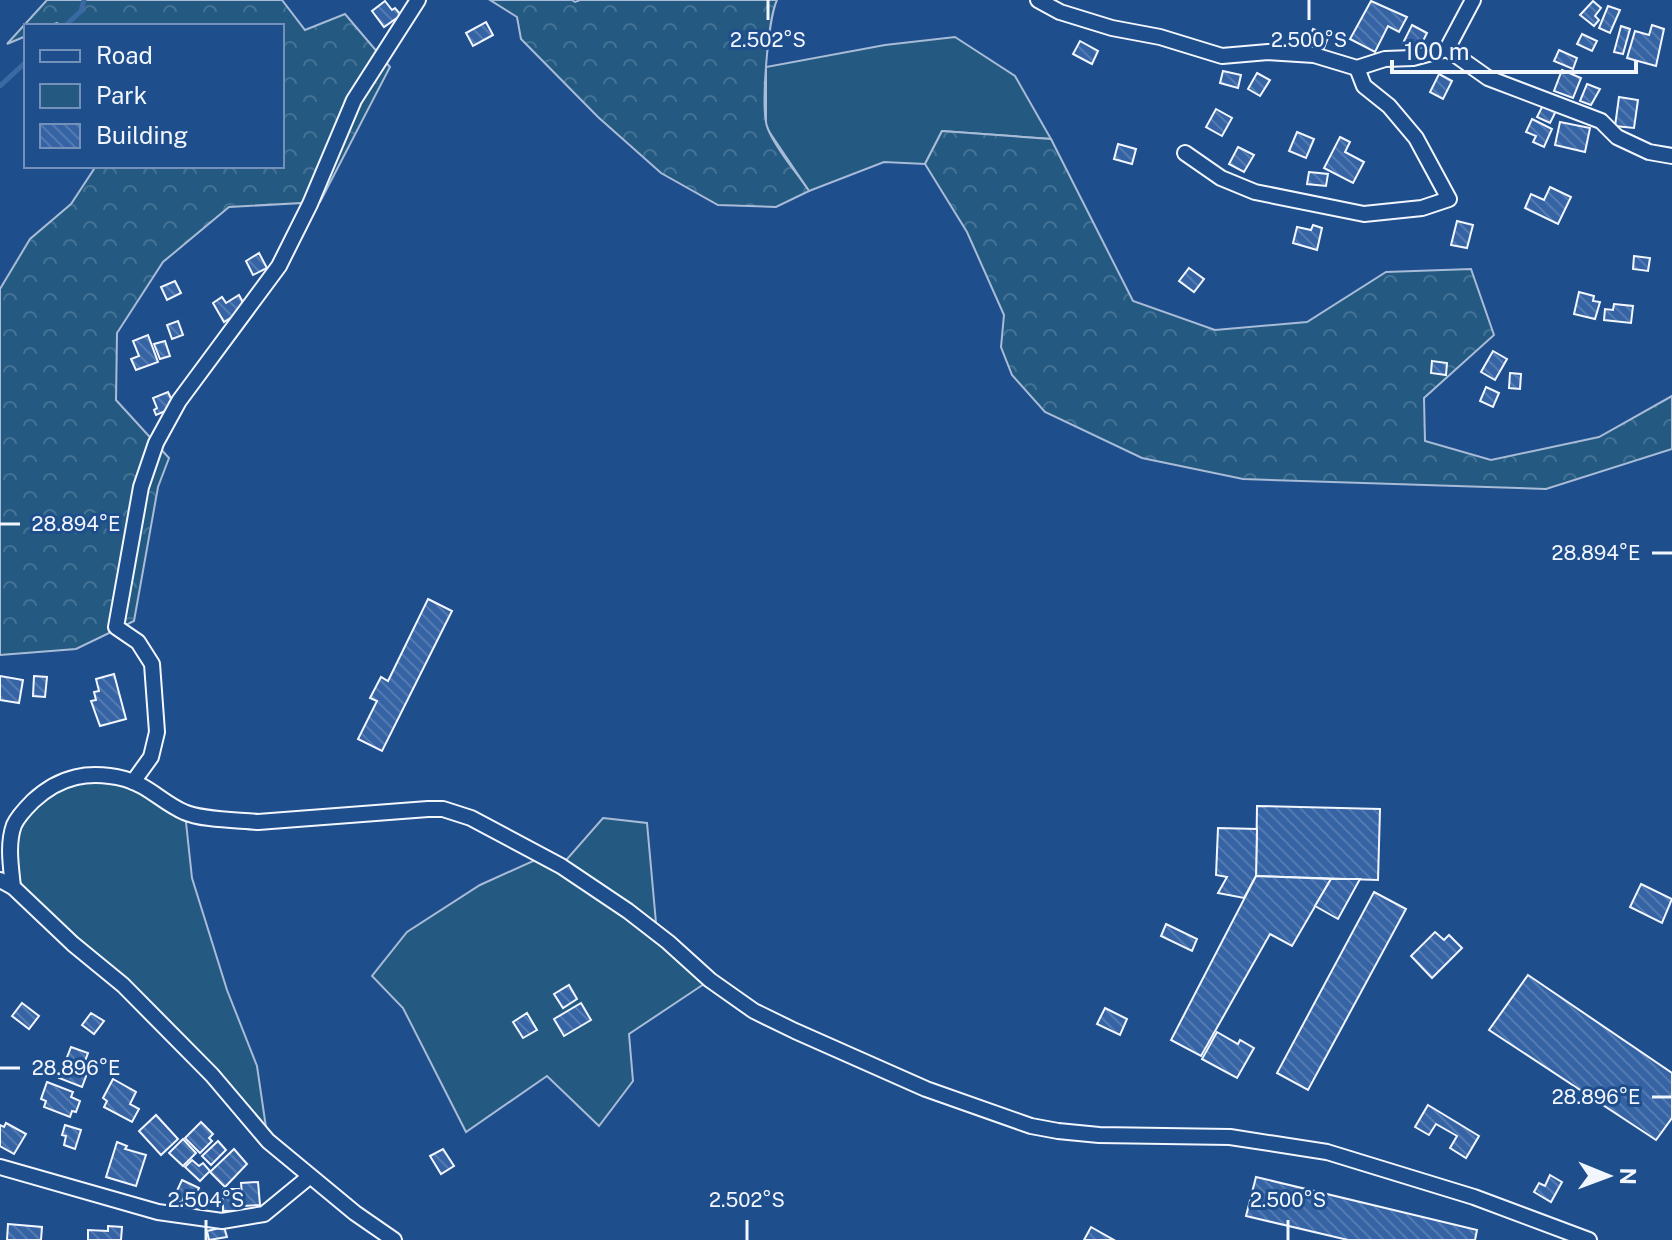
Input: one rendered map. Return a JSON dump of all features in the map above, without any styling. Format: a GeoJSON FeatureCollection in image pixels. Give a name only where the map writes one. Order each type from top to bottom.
{"type":"FeatureCollection","features":[{"type":"Feature","properties":{"kind":"street"},"geometry":{"type":"LineString","coordinates":[[133,782],[151,757],[157,732],[152,664],[138,642],[116,627],[133,521],[149,460],[179,401],[279,266],[310,204],[354,100],[418,0]]}},
{"type":"Feature","properties":{"kind":"street"},"geometry":{"type":"LineString","coordinates":[[1038,0],[1060,12],[1112,28],[1160,37],[1222,56],[1268,52],[1314,55],[1357,68],[1385,59],[1413,58],[1447,49],[1473,0]]}},
{"type":"Feature","properties":{"kind":"street"},"geometry":{"type":"LineString","coordinates":[[1447,49],[1488,78],[1601,121],[1617,137],[1649,152],[1672,156]]}},
{"type":"Feature","properties":{"kind":"street"},"geometry":{"type":"LineString","coordinates":[[1185,153],[1221,178],[1255,192],[1364,214],[1422,208],[1449,199],[1416,138],[1389,106],[1364,86],[1357,68]]}},
{"type":"Feature","properties":{"kind":"street"},"geometry":{"type":"LineString","coordinates":[[394,1240],[309,1177],[268,1141],[212,1075],[134,996],[6,884],[15,825],[26,808],[44,791],[62,779],[99,775],[150,789],[185,813],[258,822],[428,809],[456,812],[510,837],[561,866],[628,911],[710,980],[754,1011],[926,1089],[1031,1126],[1058,1131],[1099,1135],[1230,1137],[1327,1152],[1474,1197],[1589,1240]]}},
{"type":"Feature","properties":{"kind":"street"},"geometry":{"type":"LineString","coordinates":[[0,1167],[158,1212],[222,1221],[264,1214],[309,1177]]}},
{"type":"Feature","properties":{"kind":"green space"},"geometry":{"type":"Polygon","coordinates":[[[47,0],[282,0],[305,30],[345,14],[390,67],[320,202],[229,207],[163,262],[117,333],[116,400],[169,458],[158,487],[134,621],[76,649],[0,655],[0,289],[30,239],[71,204],[95,168],[284,168],[284,24],[25,24],[47,0]]]}},
{"type":"Feature","properties":{"kind":"green space"},"geometry":{"type":"Polygon","coordinates":[[[490,0],[777,0],[766,65],[766,119],[776,145],[809,191],[776,207],[718,205],[661,173],[598,117],[521,39],[517,17],[490,0]]]}},
{"type":"Feature","properties":{"kind":"green space"},"geometry":{"type":"Polygon","coordinates":[[[24,25],[24,37],[7,44],[24,25]]]}},
{"type":"Feature","properties":{"kind":"green space"},"geometry":{"type":"Polygon","coordinates":[[[955,37],[1015,76],[1051,139],[942,131],[925,164],[884,162],[809,191],[766,127],[766,67],[885,45],[955,37]]]}},
{"type":"Feature","properties":{"kind":"green space"},"geometry":{"type":"Polygon","coordinates":[[[942,131],[1051,139],[1133,301],[1215,330],[1307,322],[1386,272],[1471,269],[1494,335],[1424,398],[1425,441],[1491,460],[1599,437],[1672,396],[1672,449],[1546,489],[1243,479],[1142,458],[1045,412],[1012,375],[1001,347],[1004,315],[967,232],[925,164],[942,131]]]}},
{"type":"Feature","properties":{"kind":"green space"},"geometry":{"type":"Polygon","coordinates":[[[62,779],[125,779],[185,813],[192,878],[227,990],[257,1066],[268,1141],[212,1075],[13,887],[15,825],[62,779]]]}},
{"type":"Feature","properties":{"kind":"green space"},"geometry":{"type":"Polygon","coordinates":[[[603,818],[647,823],[657,934],[710,980],[629,1034],[633,1081],[599,1126],[547,1076],[466,1132],[403,1008],[372,976],[407,932],[480,885],[544,856],[561,866],[603,818]]]}},
{"type":"Feature","properties":{"kind":"building"},"geometry":{"type":"Polygon","coordinates":[[[385,1],[401,15],[384,27],[372,11],[385,1]]]}},
{"type":"Feature","properties":{"kind":"building"},"geometry":{"type":"Polygon","coordinates":[[[1371,1],[1407,17],[1399,32],[1388,26],[1375,52],[1350,39],[1371,1]]]}},
{"type":"Feature","properties":{"kind":"building"},"geometry":{"type":"Polygon","coordinates":[[[1593,1],[1601,8],[1595,16],[1599,20],[1594,26],[1580,15],[1593,1]]]}},
{"type":"Feature","properties":{"kind":"building"},"geometry":{"type":"Polygon","coordinates":[[[1608,6],[1620,10],[1610,33],[1599,28],[1608,6]]]}},
{"type":"Feature","properties":{"kind":"building"},"geometry":{"type":"Polygon","coordinates":[[[486,22],[493,35],[473,46],[466,33],[486,22]]]}},
{"type":"Feature","properties":{"kind":"building"},"geometry":{"type":"Polygon","coordinates":[[[1412,25],[1427,33],[1418,51],[1403,43],[1412,25]]]}},
{"type":"Feature","properties":{"kind":"building"},"geometry":{"type":"Polygon","coordinates":[[[1652,25],[1664,29],[1656,66],[1627,58],[1635,31],[1649,35],[1652,25]]]}},
{"type":"Feature","properties":{"kind":"building"},"geometry":{"type":"Polygon","coordinates":[[[1621,26],[1630,29],[1623,54],[1614,52],[1621,26]]]}},
{"type":"Feature","properties":{"kind":"building"},"geometry":{"type":"Polygon","coordinates":[[[1313,29],[1329,35],[1324,48],[1308,42],[1313,29]]]}},
{"type":"Feature","properties":{"kind":"building"},"geometry":{"type":"Polygon","coordinates":[[[1582,34],[1597,41],[1592,51],[1577,44],[1582,34]]]}},
{"type":"Feature","properties":{"kind":"building"},"geometry":{"type":"Polygon","coordinates":[[[1080,41],[1098,51],[1092,64],[1073,54],[1080,41]]]}},
{"type":"Feature","properties":{"kind":"building"},"geometry":{"type":"Polygon","coordinates":[[[1559,50],[1577,58],[1573,69],[1554,61],[1559,50]]]}},
{"type":"Feature","properties":{"kind":"building"},"geometry":{"type":"Polygon","coordinates":[[[1562,70],[1581,78],[1573,98],[1554,91],[1562,70]]]}},
{"type":"Feature","properties":{"kind":"building"},"geometry":{"type":"Polygon","coordinates":[[[1223,71],[1241,75],[1238,88],[1220,83],[1223,71]]]}},
{"type":"Feature","properties":{"kind":"building"},"geometry":{"type":"Polygon","coordinates":[[[1257,73],[1270,80],[1260,96],[1248,89],[1257,73]]]}},
{"type":"Feature","properties":{"kind":"building"},"geometry":{"type":"Polygon","coordinates":[[[1439,74],[1452,81],[1443,99],[1430,92],[1439,74]]]}},
{"type":"Feature","properties":{"kind":"building"},"geometry":{"type":"Polygon","coordinates":[[[1587,84],[1600,89],[1591,105],[1580,101],[1587,84]]]}},
{"type":"Feature","properties":{"kind":"building"},"geometry":{"type":"Polygon","coordinates":[[[1619,97],[1638,100],[1634,128],[1615,126],[1619,97]]]}},
{"type":"Feature","properties":{"kind":"building"},"geometry":{"type":"Polygon","coordinates":[[[1544,103],[1557,109],[1550,123],[1537,117],[1544,103]]]}},
{"type":"Feature","properties":{"kind":"building"},"geometry":{"type":"Polygon","coordinates":[[[1216,109],[1232,118],[1222,136],[1206,127],[1216,109]]]}},
{"type":"Feature","properties":{"kind":"building"},"geometry":{"type":"Polygon","coordinates":[[[1532,119],[1552,129],[1544,147],[1533,142],[1536,136],[1526,132],[1532,119]]]}},
{"type":"Feature","properties":{"kind":"building"},"geometry":{"type":"Polygon","coordinates":[[[1560,122],[1590,128],[1585,152],[1555,145],[1560,122]]]}},
{"type":"Feature","properties":{"kind":"building"},"geometry":{"type":"Polygon","coordinates":[[[1297,132],[1314,139],[1306,158],[1289,151],[1297,132]]]}},
{"type":"Feature","properties":{"kind":"building"},"geometry":{"type":"Polygon","coordinates":[[[1340,137],[1350,142],[1345,152],[1364,162],[1353,183],[1324,168],[1340,137]]]}},
{"type":"Feature","properties":{"kind":"building"},"geometry":{"type":"Polygon","coordinates":[[[1118,144],[1136,149],[1132,164],[1114,159],[1118,144]]]}},
{"type":"Feature","properties":{"kind":"building"},"geometry":{"type":"Polygon","coordinates":[[[1238,147],[1254,155],[1244,172],[1229,164],[1238,147]]]}},
{"type":"Feature","properties":{"kind":"building"},"geometry":{"type":"Polygon","coordinates":[[[1309,172],[1328,174],[1326,186],[1307,184],[1309,172]]]}},
{"type":"Feature","properties":{"kind":"building"},"geometry":{"type":"Polygon","coordinates":[[[1550,187],[1571,197],[1558,224],[1525,208],[1531,194],[1544,200],[1550,187]]]}},
{"type":"Feature","properties":{"kind":"building"},"geometry":{"type":"Polygon","coordinates":[[[1457,221],[1473,225],[1467,248],[1451,245],[1457,221]]]}},
{"type":"Feature","properties":{"kind":"building"},"geometry":{"type":"Polygon","coordinates":[[[1313,225],[1322,228],[1317,250],[1293,243],[1297,227],[1311,230],[1313,225]]]}},
{"type":"Feature","properties":{"kind":"building"},"geometry":{"type":"Polygon","coordinates":[[[259,253],[267,268],[253,275],[246,261],[259,253]]]}},
{"type":"Feature","properties":{"kind":"building"},"geometry":{"type":"Polygon","coordinates":[[[1634,256],[1650,258],[1648,271],[1633,269],[1634,256]]]}},
{"type":"Feature","properties":{"kind":"building"},"geometry":{"type":"Polygon","coordinates":[[[1189,268],[1204,279],[1194,292],[1179,281],[1189,268]]]}},
{"type":"Feature","properties":{"kind":"building"},"geometry":{"type":"Polygon","coordinates":[[[175,281],[181,293],[167,300],[161,287],[175,281]]]}},
{"type":"Feature","properties":{"kind":"building"},"geometry":{"type":"Polygon","coordinates":[[[1579,292],[1594,296],[1593,301],[1600,302],[1595,319],[1574,314],[1579,292]]]}},
{"type":"Feature","properties":{"kind":"building"},"geometry":{"type":"Polygon","coordinates":[[[239,295],[246,308],[224,322],[213,303],[222,297],[226,303],[239,295]]]}},
{"type":"Feature","properties":{"kind":"building"},"geometry":{"type":"Polygon","coordinates":[[[1614,304],[1633,306],[1631,323],[1604,320],[1605,309],[1613,310],[1614,304]]]}},
{"type":"Feature","properties":{"kind":"building"},"geometry":{"type":"Polygon","coordinates":[[[178,321],[183,335],[172,339],[167,325],[178,321]]]}},
{"type":"Feature","properties":{"kind":"building"},"geometry":{"type":"Polygon","coordinates":[[[148,335],[158,362],[136,370],[131,359],[139,356],[133,341],[148,335]]]}},
{"type":"Feature","properties":{"kind":"building"},"geometry":{"type":"Polygon","coordinates":[[[165,341],[170,356],[160,359],[154,344],[165,341]]]}},
{"type":"Feature","properties":{"kind":"building"},"geometry":{"type":"Polygon","coordinates":[[[1493,351],[1507,359],[1495,380],[1481,372],[1493,351]]]}},
{"type":"Feature","properties":{"kind":"building"},"geometry":{"type":"Polygon","coordinates":[[[1432,361],[1447,363],[1446,375],[1431,373],[1432,361]]]}},
{"type":"Feature","properties":{"kind":"building"},"geometry":{"type":"Polygon","coordinates":[[[1510,373],[1521,374],[1520,389],[1509,388],[1510,373]]]}},
{"type":"Feature","properties":{"kind":"building"},"geometry":{"type":"Polygon","coordinates":[[[1486,387],[1499,393],[1493,407],[1480,401],[1486,387]]]}},
{"type":"Feature","properties":{"kind":"building"},"geometry":{"type":"Polygon","coordinates":[[[168,392],[175,407],[156,415],[153,398],[168,392]]]}},
{"type":"Feature","properties":{"kind":"building"},"geometry":{"type":"Polygon","coordinates":[[[428,599],[452,611],[382,751],[358,739],[377,701],[370,698],[381,677],[388,681],[428,599]]]}},
{"type":"Feature","properties":{"kind":"building"},"geometry":{"type":"Polygon","coordinates":[[[114,674],[126,719],[100,726],[91,701],[96,700],[94,692],[99,691],[96,679],[114,674]]]}},
{"type":"Feature","properties":{"kind":"building"},"geometry":{"type":"Polygon","coordinates":[[[0,676],[23,680],[19,703],[0,700],[0,676]]]}},
{"type":"Feature","properties":{"kind":"building"},"geometry":{"type":"Polygon","coordinates":[[[34,676],[47,677],[45,697],[33,696],[34,676]]]}},
{"type":"Feature","properties":{"kind":"building"},"geometry":{"type":"Polygon","coordinates":[[[1257,806],[1380,809],[1378,880],[1256,876],[1257,806]]]}},
{"type":"Feature","properties":{"kind":"building"},"geometry":{"type":"Polygon","coordinates":[[[1218,828],[1257,829],[1256,876],[1244,898],[1218,893],[1227,877],[1216,875],[1218,828]]]}},
{"type":"Feature","properties":{"kind":"building"},"geometry":{"type":"Polygon","coordinates":[[[1256,876],[1331,879],[1292,946],[1270,934],[1201,1056],[1171,1040],[1256,876]]]}},
{"type":"Feature","properties":{"kind":"building"},"geometry":{"type":"Polygon","coordinates":[[[1331,879],[1360,879],[1338,919],[1315,906],[1331,879]]]}},
{"type":"Feature","properties":{"kind":"building"},"geometry":{"type":"Polygon","coordinates":[[[1641,884],[1672,899],[1662,923],[1630,907],[1641,884]]]}},
{"type":"Feature","properties":{"kind":"building"},"geometry":{"type":"Polygon","coordinates":[[[1374,892],[1406,909],[1308,1090],[1277,1073],[1374,892]]]}},
{"type":"Feature","properties":{"kind":"building"},"geometry":{"type":"Polygon","coordinates":[[[1166,924],[1197,939],[1192,951],[1161,936],[1166,924]]]}},
{"type":"Feature","properties":{"kind":"building"},"geometry":{"type":"Polygon","coordinates":[[[1435,932],[1444,940],[1449,935],[1462,948],[1432,978],[1411,956],[1435,932]]]}},
{"type":"Feature","properties":{"kind":"building"},"geometry":{"type":"Polygon","coordinates":[[[1528,975],[1672,1073],[1672,1118],[1656,1140],[1489,1030],[1528,975]]]}},
{"type":"Feature","properties":{"kind":"building"},"geometry":{"type":"Polygon","coordinates":[[[569,985],[577,999],[563,1008],[554,994],[569,985]]]}},
{"type":"Feature","properties":{"kind":"building"},"geometry":{"type":"Polygon","coordinates":[[[22,1003],[39,1016],[29,1029],[12,1016],[22,1003]]]}},
{"type":"Feature","properties":{"kind":"building"},"geometry":{"type":"Polygon","coordinates":[[[581,1003],[591,1020],[564,1036],[554,1019],[581,1003]]]}},
{"type":"Feature","properties":{"kind":"building"},"geometry":{"type":"Polygon","coordinates":[[[1105,1008],[1127,1019],[1120,1035],[1097,1024],[1105,1008]]]}},
{"type":"Feature","properties":{"kind":"building"},"geometry":{"type":"Polygon","coordinates":[[[91,1013],[104,1021],[94,1034],[82,1025],[91,1013]]]}},
{"type":"Feature","properties":{"kind":"building"},"geometry":{"type":"Polygon","coordinates":[[[527,1013],[537,1030],[523,1038],[513,1022],[527,1013]]]}},
{"type":"Feature","properties":{"kind":"building"},"geometry":{"type":"Polygon","coordinates":[[[1217,1032],[1238,1044],[1240,1040],[1254,1048],[1237,1078],[1202,1059],[1217,1032]]]}},
{"type":"Feature","properties":{"kind":"building"},"geometry":{"type":"Polygon","coordinates":[[[71,1047],[88,1053],[82,1069],[88,1071],[82,1087],[59,1078],[71,1047]]]}},
{"type":"Feature","properties":{"kind":"building"},"geometry":{"type":"Polygon","coordinates":[[[113,1079],[136,1092],[130,1104],[139,1109],[132,1122],[104,1107],[107,1101],[103,1098],[113,1079]]]}},
{"type":"Feature","properties":{"kind":"building"},"geometry":{"type":"Polygon","coordinates":[[[47,1082],[73,1092],[71,1097],[80,1101],[76,1112],[72,1111],[70,1117],[44,1107],[46,1101],[41,1099],[47,1082]]]}},
{"type":"Feature","properties":{"kind":"building"},"geometry":{"type":"Polygon","coordinates":[[[1428,1105],[1479,1136],[1466,1158],[1450,1148],[1457,1136],[1436,1124],[1429,1135],[1415,1127],[1428,1105]]]}},
{"type":"Feature","properties":{"kind":"building"},"geometry":{"type":"Polygon","coordinates":[[[156,1115],[178,1139],[161,1155],[139,1131],[156,1115]]]}},
{"type":"Feature","properties":{"kind":"building"},"geometry":{"type":"Polygon","coordinates":[[[201,1122],[213,1134],[209,1138],[212,1141],[200,1153],[185,1138],[201,1122]]]}},
{"type":"Feature","properties":{"kind":"building"},"geometry":{"type":"Polygon","coordinates":[[[6,1123],[26,1134],[14,1154],[0,1146],[0,1125],[4,1127],[6,1123]]]}},
{"type":"Feature","properties":{"kind":"building"},"geometry":{"type":"Polygon","coordinates":[[[65,1125],[81,1130],[75,1149],[64,1145],[66,1136],[62,1135],[65,1125]]]}},
{"type":"Feature","properties":{"kind":"building"},"geometry":{"type":"Polygon","coordinates":[[[183,1139],[196,1153],[183,1166],[169,1153],[183,1139]]]}},
{"type":"Feature","properties":{"kind":"building"},"geometry":{"type":"Polygon","coordinates":[[[218,1141],[226,1150],[211,1165],[202,1156],[218,1141]]]}},
{"type":"Feature","properties":{"kind":"building"},"geometry":{"type":"Polygon","coordinates":[[[117,1142],[127,1146],[125,1149],[146,1155],[136,1186],[106,1177],[117,1142]]]}},
{"type":"Feature","properties":{"kind":"building"},"geometry":{"type":"Polygon","coordinates":[[[234,1149],[247,1164],[225,1187],[210,1172],[234,1149]]]}},
{"type":"Feature","properties":{"kind":"building"},"geometry":{"type":"Polygon","coordinates":[[[443,1149],[454,1166],[441,1174],[430,1156],[443,1149]]]}},
{"type":"Feature","properties":{"kind":"building"},"geometry":{"type":"Polygon","coordinates":[[[192,1160],[199,1166],[203,1163],[210,1171],[200,1181],[185,1167],[192,1160]]]}},
{"type":"Feature","properties":{"kind":"building"},"geometry":{"type":"Polygon","coordinates":[[[1550,1175],[1562,1182],[1551,1202],[1534,1192],[1539,1183],[1545,1186],[1550,1175]]]}},
{"type":"Feature","properties":{"kind":"building"},"geometry":{"type":"Polygon","coordinates":[[[1256,1177],[1477,1230],[1475,1240],[1348,1240],[1246,1216],[1256,1177]]]}},
{"type":"Feature","properties":{"kind":"building"},"geometry":{"type":"Polygon","coordinates":[[[182,1180],[199,1188],[193,1201],[184,1197],[182,1203],[173,1199],[182,1180]]]}},
{"type":"Feature","properties":{"kind":"building"},"geometry":{"type":"Polygon","coordinates":[[[258,1182],[260,1205],[243,1206],[241,1183],[258,1182]]]}},
{"type":"Feature","properties":{"kind":"building"},"geometry":{"type":"Polygon","coordinates":[[[223,1189],[239,1189],[239,1211],[223,1211],[223,1189]]]}},
{"type":"Feature","properties":{"kind":"building"},"geometry":{"type":"Polygon","coordinates":[[[8,1224],[42,1227],[41,1240],[7,1240],[8,1224]]]}},
{"type":"Feature","properties":{"kind":"building"},"geometry":{"type":"Polygon","coordinates":[[[108,1226],[122,1227],[121,1240],[88,1240],[88,1230],[108,1231],[108,1226]]]}},
{"type":"Feature","properties":{"kind":"building"},"geometry":{"type":"Polygon","coordinates":[[[224,1227],[227,1237],[209,1240],[207,1231],[224,1227]]]}},
{"type":"Feature","properties":{"kind":"building"},"geometry":{"type":"Polygon","coordinates":[[[1091,1227],[1114,1240],[1084,1240],[1091,1227]]]}},
{"type":"Feature","properties":{"kind":"waterway"},"geometry":{"type":"LineString","coordinates":[[67,24],[81,11],[84,0]]}},
{"type":"Feature","properties":{"kind":"waterway"},"geometry":{"type":"LineString","coordinates":[[0,86],[24,64]]}}]}
